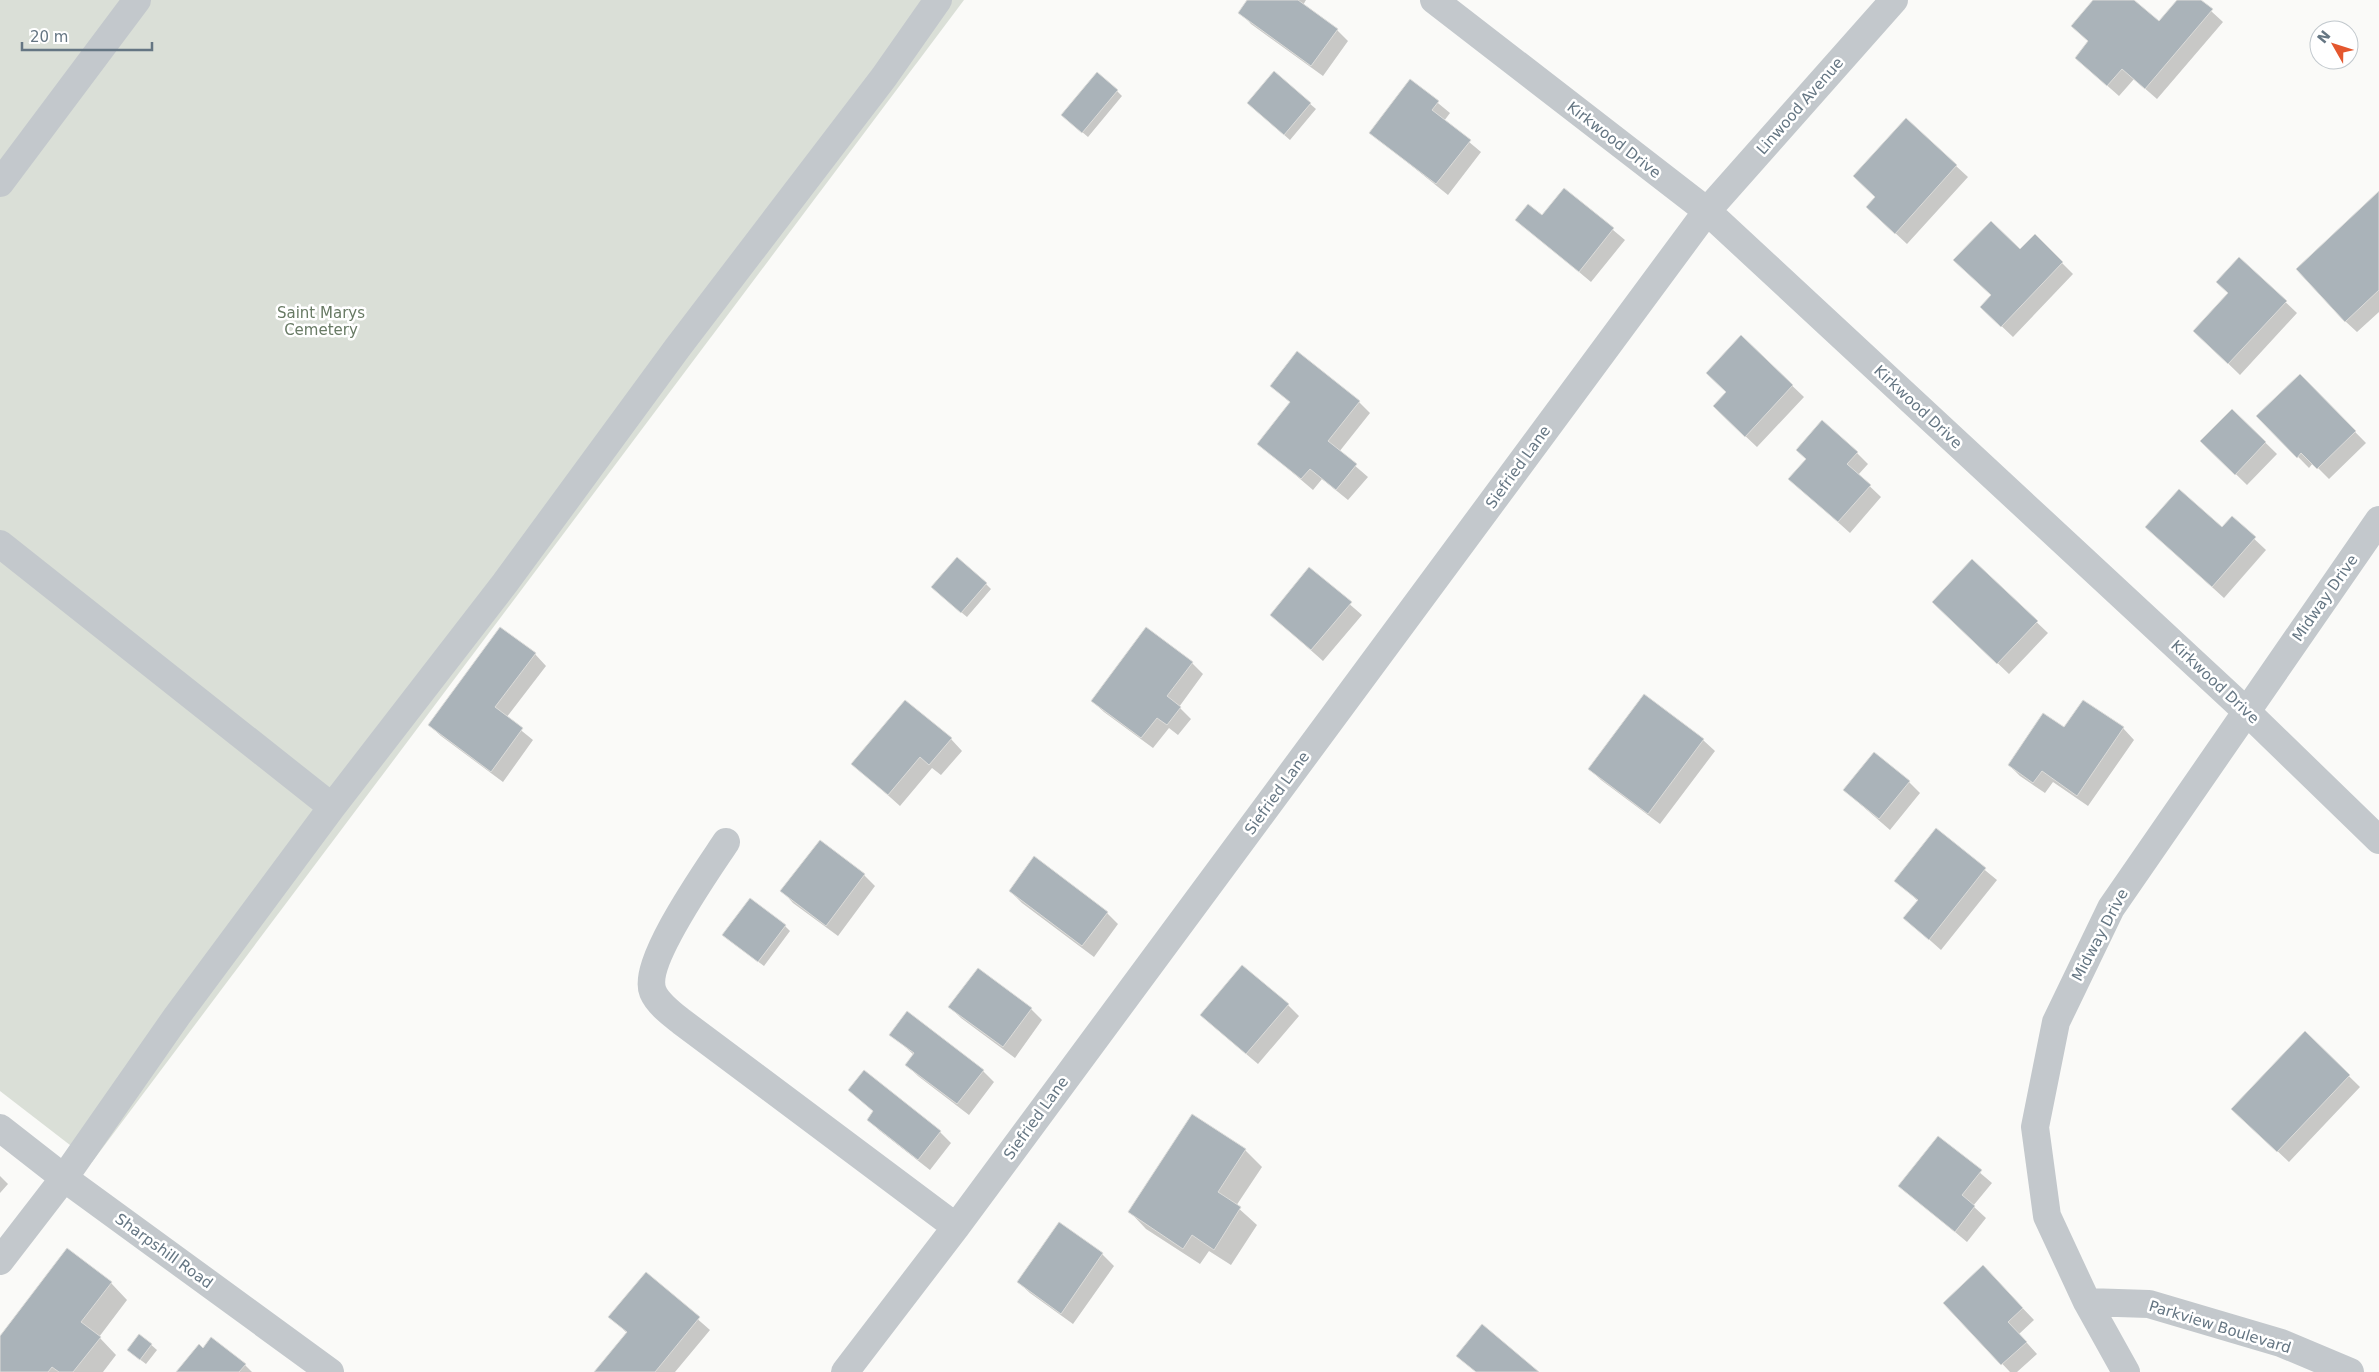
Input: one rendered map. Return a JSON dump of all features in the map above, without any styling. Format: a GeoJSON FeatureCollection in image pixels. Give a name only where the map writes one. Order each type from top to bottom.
{"type":"FeatureCollection","features":[{"type":"Feature","properties":{"kind":"street"},"geometry":{"type":"LineString","coordinates":[[0,183],[137,0]]}},
{"type":"Feature","properties":{"kind":"street"},"geometry":{"type":"LineString","coordinates":[[0,1261],[64,1178],[177,1016],[332,807],[505,583],[678,347],[884,77],[938,0]]}},
{"type":"Feature","properties":{"kind":"street","name":"Kirkwood Drive"},"geometry":{"type":"LineString","coordinates":[[1434,0],[1707,212],[2246,711],[2379,840]]}},
{"type":"Feature","properties":{"kind":"street","name":"Linwood Avenue"},"geometry":{"type":"LineString","coordinates":[[1707,212],[1894,0]]}},
{"type":"Feature","properties":{"kind":"street","name":"Siefried Lane"},"geometry":{"type":"LineString","coordinates":[[845,1372],[956,1227],[1707,212]]}},
{"type":"Feature","properties":{"kind":"street","name":"Midway Drive"},"geometry":{"type":"LineString","coordinates":[[2126,1372],[2087,1302],[2047,1216],[2035,1126],[2056,1022],[2111,908],[2379,520]]}},
{"type":"Feature","properties":{"kind":"street"},"geometry":{"type":"LineString","coordinates":[[0,544],[332,807]]}},
{"type":"Feature","properties":{"kind":"street"},"geometry":{"type":"LineString","coordinates":[[726,842],[680,911],[656,964],[651,980],[653,992],[660,1003],[682,1022],[956,1227]]}},
{"type":"Feature","properties":{"kind":"street","name":"Sharpshill Road"},"geometry":{"type":"LineString","coordinates":[[0,1128],[64,1178],[330,1372]]}},
{"type":"Feature","properties":{"kind":"street","name":"Parkview Boulevard"},"geometry":{"type":"LineString","coordinates":[[2087,1302],[2149,1304],[2281,1343],[2350,1372]]}},
{"type":"Feature","properties":{"kind":"green space","name":"Saint Marys Cemetery"},"geometry":{"type":"Polygon","coordinates":[[[0,0],[964,0],[92,1162],[0,1091],[0,0]]]}},
{"type":"Feature","properties":{"kind":"building"},"geometry":{"type":"Polygon","coordinates":[[[1247,0],[1298,0],[1338,29],[1311,66],[1238,13],[1247,0]]]}},
{"type":"Feature","properties":{"kind":"building"},"geometry":{"type":"Polygon","coordinates":[[[2093,0],[2134,0],[2159,21],[2177,0],[2201,0],[2213,9],[2145,89],[2122,69],[2107,86],[2075,58],[2088,41],[2071,26],[2093,0]]]}},
{"type":"Feature","properties":{"kind":"building"},"geometry":{"type":"Polygon","coordinates":[[[1274,71],[1311,103],[1284,135],[1247,103],[1274,71]]]}},
{"type":"Feature","properties":{"kind":"building"},"geometry":{"type":"Polygon","coordinates":[[[1097,72],[1118,90],[1082,133],[1061,115],[1097,72]]]}},
{"type":"Feature","properties":{"kind":"building"},"geometry":{"type":"Polygon","coordinates":[[[1410,79],[1439,101],[1432,110],[1471,140],[1436,184],[1369,133],[1410,79]]]}},
{"type":"Feature","properties":{"kind":"building"},"geometry":{"type":"Polygon","coordinates":[[[1906,118],[1957,165],[1895,234],[1866,207],[1875,197],[1853,176],[1906,118]]]}},
{"type":"Feature","properties":{"kind":"building"},"geometry":{"type":"Polygon","coordinates":[[[1564,188],[1614,228],[1579,272],[1515,220],[1528,204],[1542,215],[1564,188]]]}},
{"type":"Feature","properties":{"kind":"building"},"geometry":{"type":"Polygon","coordinates":[[[2379,191],[2379,290],[2345,322],[2296,269],[2379,191]]]}},
{"type":"Feature","properties":{"kind":"building"},"geometry":{"type":"Polygon","coordinates":[[[1991,221],[2020,249],[2035,234],[2063,262],[2001,327],[1980,307],[1991,295],[1953,260],[1991,221]]]}},
{"type":"Feature","properties":{"kind":"building"},"geometry":{"type":"Polygon","coordinates":[[[2239,257],[2287,301],[2228,364],[2193,331],[2228,293],[2216,282],[2239,257]]]}},
{"type":"Feature","properties":{"kind":"building"},"geometry":{"type":"Polygon","coordinates":[[[1741,335],[1793,385],[1745,437],[1713,406],[1726,392],[1706,373],[1741,335]]]}},
{"type":"Feature","properties":{"kind":"building"},"geometry":{"type":"Polygon","coordinates":[[[1297,351],[1360,401],[1328,441],[1357,464],[1336,490],[1310,469],[1301,479],[1257,444],[1290,402],[1270,386],[1297,351]]]}},
{"type":"Feature","properties":{"kind":"building"},"geometry":{"type":"Polygon","coordinates":[[[2300,374],[2356,431],[2317,469],[2301,453],[2297,458],[2256,416],[2300,374]]]}},
{"type":"Feature","properties":{"kind":"building"},"geometry":{"type":"Polygon","coordinates":[[[2232,409],[2266,442],[2235,475],[2200,441],[2232,409]]]}},
{"type":"Feature","properties":{"kind":"building"},"geometry":{"type":"Polygon","coordinates":[[[1822,420],[1858,452],[1847,464],[1871,485],[1838,522],[1788,479],[1806,459],[1796,450],[1822,420]]]}},
{"type":"Feature","properties":{"kind":"building"},"geometry":{"type":"Polygon","coordinates":[[[2179,489],[2222,527],[2232,516],[2256,537],[2212,587],[2145,527],[2179,489]]]}},
{"type":"Feature","properties":{"kind":"building"},"geometry":{"type":"Polygon","coordinates":[[[957,557],[987,583],[961,613],[931,587],[957,557]]]}},
{"type":"Feature","properties":{"kind":"building"},"geometry":{"type":"Polygon","coordinates":[[[1972,559],[2038,621],[1997,664],[1932,602],[1972,559]]]}},
{"type":"Feature","properties":{"kind":"building"},"geometry":{"type":"Polygon","coordinates":[[[1309,567],[1352,602],[1311,650],[1270,615],[1309,567]]]}},
{"type":"Feature","properties":{"kind":"building"},"geometry":{"type":"Polygon","coordinates":[[[500,627],[536,653],[495,707],[523,728],[491,772],[428,725],[500,627]]]}},
{"type":"Feature","properties":{"kind":"building"},"geometry":{"type":"Polygon","coordinates":[[[1146,627],[1193,662],[1167,696],[1181,707],[1167,725],[1157,718],[1141,738],[1091,701],[1146,627]]]}},
{"type":"Feature","properties":{"kind":"building"},"geometry":{"type":"Polygon","coordinates":[[[1644,694],[1704,739],[1648,814],[1588,769],[1644,694]]]}},
{"type":"Feature","properties":{"kind":"building"},"geometry":{"type":"Polygon","coordinates":[[[905,700],[952,738],[929,765],[920,757],[888,795],[851,764],[905,700]]]}},
{"type":"Feature","properties":{"kind":"building"},"geometry":{"type":"Polygon","coordinates":[[[2083,700],[2124,727],[2077,796],[2042,771],[2033,783],[2008,765],[2043,713],[2064,727],[2083,700]]]}},
{"type":"Feature","properties":{"kind":"building"},"geometry":{"type":"Polygon","coordinates":[[[1874,752],[1910,781],[1879,819],[1843,790],[1874,752]]]}},
{"type":"Feature","properties":{"kind":"building"},"geometry":{"type":"Polygon","coordinates":[[[1936,828],[1986,868],[1929,940],[1903,918],[1918,900],[1894,881],[1936,828]]]}},
{"type":"Feature","properties":{"kind":"building"},"geometry":{"type":"Polygon","coordinates":[[[820,840],[865,874],[826,926],[780,891],[820,840]]]}},
{"type":"Feature","properties":{"kind":"building"},"geometry":{"type":"Polygon","coordinates":[[[1034,856],[1108,912],[1082,946],[1009,891],[1034,856]]]}},
{"type":"Feature","properties":{"kind":"building"},"geometry":{"type":"Polygon","coordinates":[[[750,898],[786,925],[758,962],[722,935],[750,898]]]}},
{"type":"Feature","properties":{"kind":"building"},"geometry":{"type":"Polygon","coordinates":[[[1242,965],[1289,1004],[1246,1054],[1200,1015],[1242,965]]]}},
{"type":"Feature","properties":{"kind":"building"},"geometry":{"type":"Polygon","coordinates":[[[978,968],[1032,1008],[1003,1047],[948,1007],[978,968]]]}},
{"type":"Feature","properties":{"kind":"building"},"geometry":{"type":"Polygon","coordinates":[[[907,1011],[984,1070],[957,1104],[905,1065],[914,1053],[889,1035],[907,1011]]]}},
{"type":"Feature","properties":{"kind":"building"},"geometry":{"type":"Polygon","coordinates":[[[2305,1031],[2350,1075],[2277,1152],[2231,1109],[2305,1031]]]}},
{"type":"Feature","properties":{"kind":"building"},"geometry":{"type":"Polygon","coordinates":[[[864,1070],[941,1131],[918,1160],[867,1120],[873,1111],[848,1090],[864,1070]]]}},
{"type":"Feature","properties":{"kind":"building"},"geometry":{"type":"Polygon","coordinates":[[[1192,1114],[1246,1149],[1218,1192],[1241,1207],[1214,1250],[1192,1235],[1183,1249],[1128,1212],[1192,1114]]]}},
{"type":"Feature","properties":{"kind":"building"},"geometry":{"type":"Polygon","coordinates":[[[1938,1136],[1982,1170],[1962,1195],[1975,1206],[1955,1232],[1898,1186],[1938,1136]]]}},
{"type":"Feature","properties":{"kind":"building"},"geometry":{"type":"Polygon","coordinates":[[[1059,1222],[1103,1253],[1061,1314],[1017,1282],[1059,1222]]]}},
{"type":"Feature","properties":{"kind":"building"},"geometry":{"type":"Polygon","coordinates":[[[67,1248],[112,1282],[81,1322],[101,1337],[73,1372],[59,1372],[52,1367],[48,1372],[0,1372],[0,1336],[67,1248]]]}},
{"type":"Feature","properties":{"kind":"building"},"geometry":{"type":"Polygon","coordinates":[[[1983,1265],[2023,1308],[2008,1322],[2027,1342],[2001,1365],[1943,1303],[1983,1265]]]}},
{"type":"Feature","properties":{"kind":"building"},"geometry":{"type":"Polygon","coordinates":[[[646,1272],[700,1317],[655,1372],[594,1372],[627,1332],[608,1317],[646,1272]]]}},
{"type":"Feature","properties":{"kind":"building"},"geometry":{"type":"Polygon","coordinates":[[[1482,1324],[1539,1372],[1476,1372],[1456,1356],[1482,1324]]]}},
{"type":"Feature","properties":{"kind":"building"},"geometry":{"type":"Polygon","coordinates":[[[139,1334],[152,1344],[140,1360],[127,1350],[139,1334]]]}},
{"type":"Feature","properties":{"kind":"building"},"geometry":{"type":"Polygon","coordinates":[[[211,1337],[246,1364],[239,1372],[176,1372],[199,1344],[203,1348],[211,1337]]]}}]}
